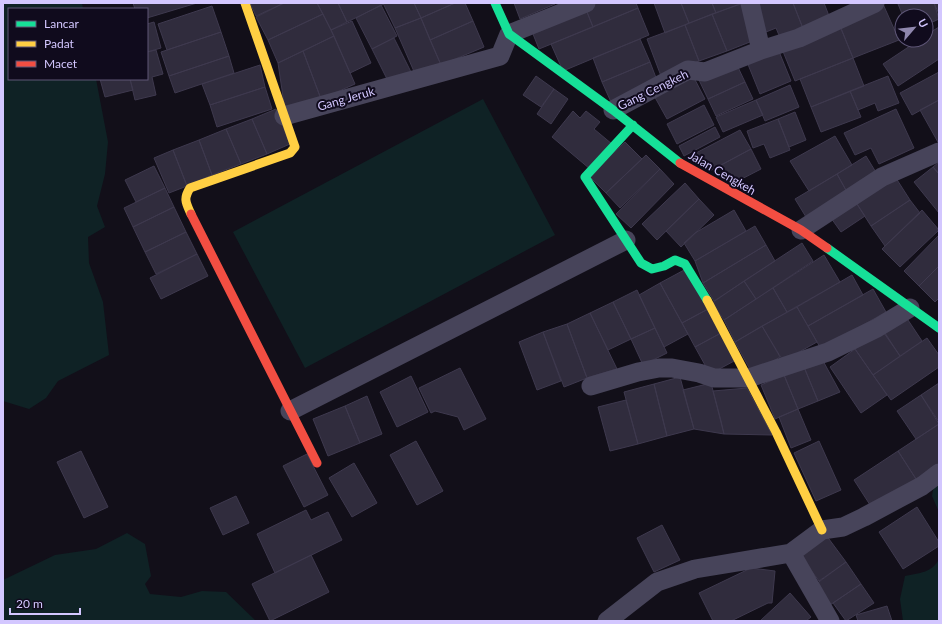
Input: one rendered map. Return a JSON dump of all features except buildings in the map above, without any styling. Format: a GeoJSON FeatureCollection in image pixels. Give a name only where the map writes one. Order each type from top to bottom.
{"type":"FeatureCollection","features":[{"type":"Feature","properties":{"kind":"street"},"geometry":{"type":"LineString","coordinates":[[245,3],[284,116],[294,140],[295,147],[290,153],[190,188],[185,196],[185,202],[317,463]]}},
{"type":"Feature","properties":{"kind":"street","name":"Jalan Cengkeh"},"geometry":{"type":"LineString","coordinates":[[495,3],[509,34],[633,125],[687,168],[800,230],[939,328]]}},
{"type":"Feature","properties":{"kind":"street"},"geometry":{"type":"LineString","coordinates":[[509,34],[586,3]]}},
{"type":"Feature","properties":{"kind":"street"},"geometry":{"type":"LineString","coordinates":[[750,3],[761,50]]}},
{"type":"Feature","properties":{"kind":"street","name":"Gang Cengkeh"},"geometry":{"type":"LineString","coordinates":[[613,110],[688,70],[704,72],[761,50],[799,38],[848,9],[875,3]]}},
{"type":"Feature","properties":{"kind":"street","name":"Gang Jeruk"},"geometry":{"type":"LineString","coordinates":[[284,116],[500,56],[509,34]]}},
{"type":"Feature","properties":{"kind":"street"},"geometry":{"type":"LineString","coordinates":[[633,125],[585,175],[586,178],[641,263],[652,269],[664,266],[676,260],[685,264],[709,304],[749,378],[822,530]]}},
{"type":"Feature","properties":{"kind":"street"},"geometry":{"type":"LineString","coordinates":[[800,230],[882,177],[939,152]]}},
{"type":"Feature","properties":{"kind":"street"},"geometry":{"type":"LineString","coordinates":[[290,411],[626,240]]}},
{"type":"Feature","properties":{"kind":"street"},"geometry":{"type":"LineString","coordinates":[[591,386],[638,372],[659,368],[672,368],[699,373],[714,378],[749,378],[828,352],[877,328],[910,308]]}},
{"type":"Feature","properties":{"kind":"street"},"geometry":{"type":"LineString","coordinates":[[607,621],[657,582],[695,569],[791,553],[822,530],[844,527],[864,518],[922,486],[939,473]]}},
{"type":"Feature","properties":{"kind":"street"},"geometry":{"type":"LineString","coordinates":[[791,553],[830,621]]}},
{"type":"Feature","properties":{"kind":"green space"},"geometry":{"type":"Polygon","coordinates":[[[3,3],[82,3],[83,8],[8,8],[8,80],[96,80],[108,142],[105,174],[97,206],[105,227],[88,237],[89,263],[103,302],[109,355],[58,381],[46,398],[29,409],[3,401],[3,3]]]}},
{"type":"Feature","properties":{"kind":"green space"},"geometry":{"type":"Polygon","coordinates":[[[483,99],[555,235],[305,368],[233,232],[483,99]]]}},
{"type":"Feature","properties":{"kind":"green space"},"geometry":{"type":"Polygon","coordinates":[[[939,483],[939,512],[932,496],[934,485],[939,483]]]}},
{"type":"Feature","properties":{"kind":"green space"},"geometry":{"type":"Polygon","coordinates":[[[127,533],[145,544],[151,576],[145,584],[150,594],[181,597],[202,591],[226,592],[256,621],[3,621],[3,580],[55,555],[96,549],[127,533]]]}},
{"type":"Feature","properties":{"kind":"green space"},"geometry":{"type":"Polygon","coordinates":[[[939,559],[939,621],[903,621],[900,599],[905,576],[929,570],[939,559]]]}},
{"type":"Feature","properties":{"kind":"traffic: fast"},"geometry":{"type":"LineString","coordinates":[[495,3],[509,34],[613,110],[680,163]]}},
{"type":"Feature","properties":{"kind":"traffic: fast"},"geometry":{"type":"LineString","coordinates":[[633,125],[585,177],[641,263],[652,269],[664,266],[675,260],[685,264],[707,300]]}},
{"type":"Feature","properties":{"kind":"traffic: fast"},"geometry":{"type":"LineString","coordinates":[[827,248],[939,328]]}},
{"type":"Feature","properties":{"kind":"traffic: slow"},"geometry":{"type":"LineString","coordinates":[[191,214],[186,201],[186,195],[190,188],[290,153],[295,147],[245,3]]}},
{"type":"Feature","properties":{"kind":"traffic: slow"},"geometry":{"type":"LineString","coordinates":[[707,300],[776,432],[822,530]]}},
{"type":"Feature","properties":{"kind":"traffic: jam"},"geometry":{"type":"LineString","coordinates":[[680,163],[801,230],[827,248]]}},
{"type":"Feature","properties":{"kind":"traffic: jam"},"geometry":{"type":"LineString","coordinates":[[191,214],[317,463]]}}]}
